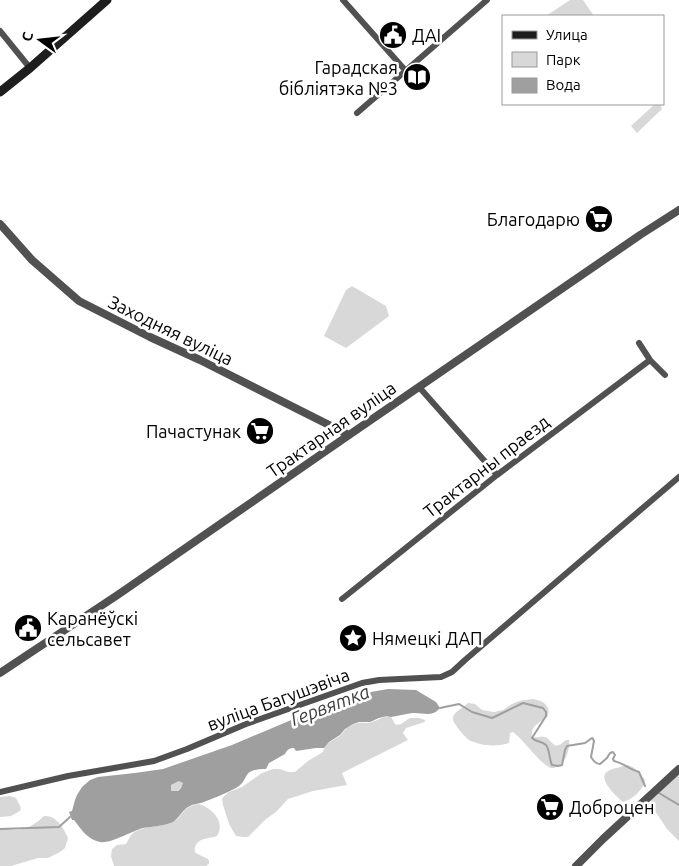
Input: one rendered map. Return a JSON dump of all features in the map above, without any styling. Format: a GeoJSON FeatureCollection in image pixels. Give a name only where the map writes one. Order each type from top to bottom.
{"type":"FeatureCollection","features":[{"type":"Feature","properties":{"kind":"main road"},"geometry":{"type":"LineString","coordinates":[[0,92],[107,0]]}},
{"type":"Feature","properties":{"kind":"street"},"geometry":{"type":"LineString","coordinates":[[343,0],[406,70]]}},
{"type":"Feature","properties":{"kind":"street"},"geometry":{"type":"LineString","coordinates":[[357,114],[487,0]]}},
{"type":"Feature","properties":{"kind":"street"},"geometry":{"type":"LineString","coordinates":[[0,31],[30,68]]}},
{"type":"Feature","properties":{"kind":"street","name":"Трактарная вуліца"},"geometry":{"type":"LineString","coordinates":[[0,673],[119,594],[349,434],[679,210]]}},
{"type":"Feature","properties":{"kind":"street","name":"Заходняя вуліца"},"geometry":{"type":"LineString","coordinates":[[0,224],[32,260],[79,300],[150,337],[349,434]]}},
{"type":"Feature","properties":{"kind":"street"},"geometry":{"type":"LineString","coordinates":[[639,344],[650,360],[665,375]]}},
{"type":"Feature","properties":{"kind":"street","name":"Трактарны праезд"},"geometry":{"type":"LineString","coordinates":[[342,599],[497,475],[650,360]]}},
{"type":"Feature","properties":{"kind":"street"},"geometry":{"type":"LineString","coordinates":[[419,387],[497,475]]}},
{"type":"Feature","properties":{"kind":"street","name":"вуліца Багушэвіча"},"geometry":{"type":"LineString","coordinates":[[0,792],[77,774],[154,761],[187,750],[246,724],[362,683],[379,680],[440,677],[452,672],[679,477]]}},
{"type":"Feature","properties":{"kind":"street"},"geometry":{"type":"LineString","coordinates":[[576,866],[679,769]]}},
{"type":"Feature","properties":{"kind":"green space"},"geometry":{"type":"Polygon","coordinates":[[[570,0],[583,0],[593,15],[548,15],[570,0]]]}},
{"type":"Feature","properties":{"kind":"green space"},"geometry":{"type":"Polygon","coordinates":[[[654,105],[660,105],[662,109],[637,133],[631,126],[654,105]]]}},
{"type":"Feature","properties":{"kind":"green space"},"geometry":{"type":"Polygon","coordinates":[[[352,286],[386,306],[389,316],[346,348],[324,336],[346,290],[352,286]]]}},
{"type":"Feature","properties":{"kind":"green space"},"geometry":{"type":"Polygon","coordinates":[[[532,699],[545,704],[549,712],[548,716],[534,727],[532,737],[545,737],[557,746],[569,740],[569,749],[565,758],[556,767],[551,768],[542,762],[513,732],[510,733],[509,743],[484,745],[469,740],[453,720],[455,713],[468,703],[475,704],[482,710],[494,712],[503,710],[519,701],[532,699]]]}},
{"type":"Feature","properties":{"kind":"green space"},"geometry":{"type":"Polygon","coordinates":[[[387,716],[391,717],[397,725],[410,718],[419,718],[425,720],[425,722],[406,728],[403,733],[408,740],[342,773],[347,785],[313,791],[288,799],[248,837],[236,836],[229,824],[222,799],[229,792],[242,787],[262,773],[273,769],[295,772],[323,752],[327,744],[340,736],[350,726],[358,723],[368,723],[387,716]]]}},
{"type":"Feature","properties":{"kind":"green space"},"geometry":{"type":"Polygon","coordinates":[[[627,765],[635,769],[645,780],[637,794],[623,802],[608,787],[604,778],[608,771],[627,765]]]}},
{"type":"Feature","properties":{"kind":"green space"},"geometry":{"type":"Polygon","coordinates":[[[679,773],[679,841],[667,829],[651,805],[651,799],[679,773]]]}},
{"type":"Feature","properties":{"kind":"green space"},"geometry":{"type":"Polygon","coordinates":[[[179,781],[183,783],[180,789],[171,791],[171,785],[179,781]]]}},
{"type":"Feature","properties":{"kind":"green space"},"geometry":{"type":"Polygon","coordinates":[[[10,796],[16,798],[21,808],[20,811],[11,816],[0,817],[0,797],[10,796]]]}},
{"type":"Feature","properties":{"kind":"green space"},"geometry":{"type":"Polygon","coordinates":[[[199,804],[213,812],[220,826],[217,836],[199,841],[195,847],[195,852],[209,860],[209,864],[206,866],[114,866],[111,856],[112,849],[117,845],[126,844],[134,832],[170,823],[189,807],[199,804]]]}},
{"type":"Feature","properties":{"kind":"green space"},"geometry":{"type":"Polygon","coordinates":[[[44,816],[53,818],[62,827],[68,838],[65,848],[48,858],[38,858],[11,866],[0,866],[0,828],[24,829],[35,824],[44,816]]]}},
{"type":"Feature","properties":{"kind":"water"},"geometry":{"type":"Polygon","coordinates":[[[388,689],[416,690],[436,702],[440,708],[430,714],[412,713],[387,716],[370,722],[353,724],[324,748],[296,751],[294,748],[289,749],[285,754],[269,763],[266,769],[258,769],[249,773],[241,785],[210,800],[191,805],[171,823],[143,828],[115,839],[100,842],[88,837],[72,820],[69,812],[72,811],[77,795],[82,787],[90,780],[98,777],[163,769],[232,745],[348,696],[388,689]],[[179,781],[171,785],[171,791],[178,791],[183,783],[179,781]]]}},
{"type":"Feature","properties":{"kind":"waterway","name":"Гервятка"},"geometry":{"type":"LineString","coordinates":[[440,708],[459,704],[472,712],[492,718],[523,703],[543,708],[546,716],[532,738],[546,745],[552,765],[562,765],[567,746],[585,743],[592,738],[594,741],[591,757],[594,762],[600,764],[613,752],[615,755],[614,761],[639,772],[645,786]]}},
{"type":"Feature","properties":{"kind":"waterway","name":"Гервятка"},"geometry":{"type":"LineString","coordinates":[[659,793],[679,805]]}},
{"type":"Feature","properties":{"kind":"waterway","name":"Гервятка"},"geometry":{"type":"LineString","coordinates":[[0,829],[59,827],[70,817]]}},
{"type":"Feature","properties":{"kind":"place","name":"ДАІ"},"geometry":{"type":"Point","coordinates":[393,35]}},
{"type":"Feature","properties":{"kind":"place","name":"Гарадская бібліятэка №3"},"geometry":{"type":"Point","coordinates":[417,77]}},
{"type":"Feature","properties":{"kind":"place","name":"Благодарю"},"geometry":{"type":"Point","coordinates":[599,219]}},
{"type":"Feature","properties":{"kind":"place","name":"Пачастунак"},"geometry":{"type":"Point","coordinates":[260,431]}},
{"type":"Feature","properties":{"kind":"place","name":"Каранёўскі сельсавет"},"geometry":{"type":"Point","coordinates":[28,628]}},
{"type":"Feature","properties":{"kind":"place","name":"Нямецкі ДАП"},"geometry":{"type":"Point","coordinates":[353,638]}},
{"type":"Feature","properties":{"kind":"place","name":"Доброцен"},"geometry":{"type":"Point","coordinates":[550,807]}}]}
